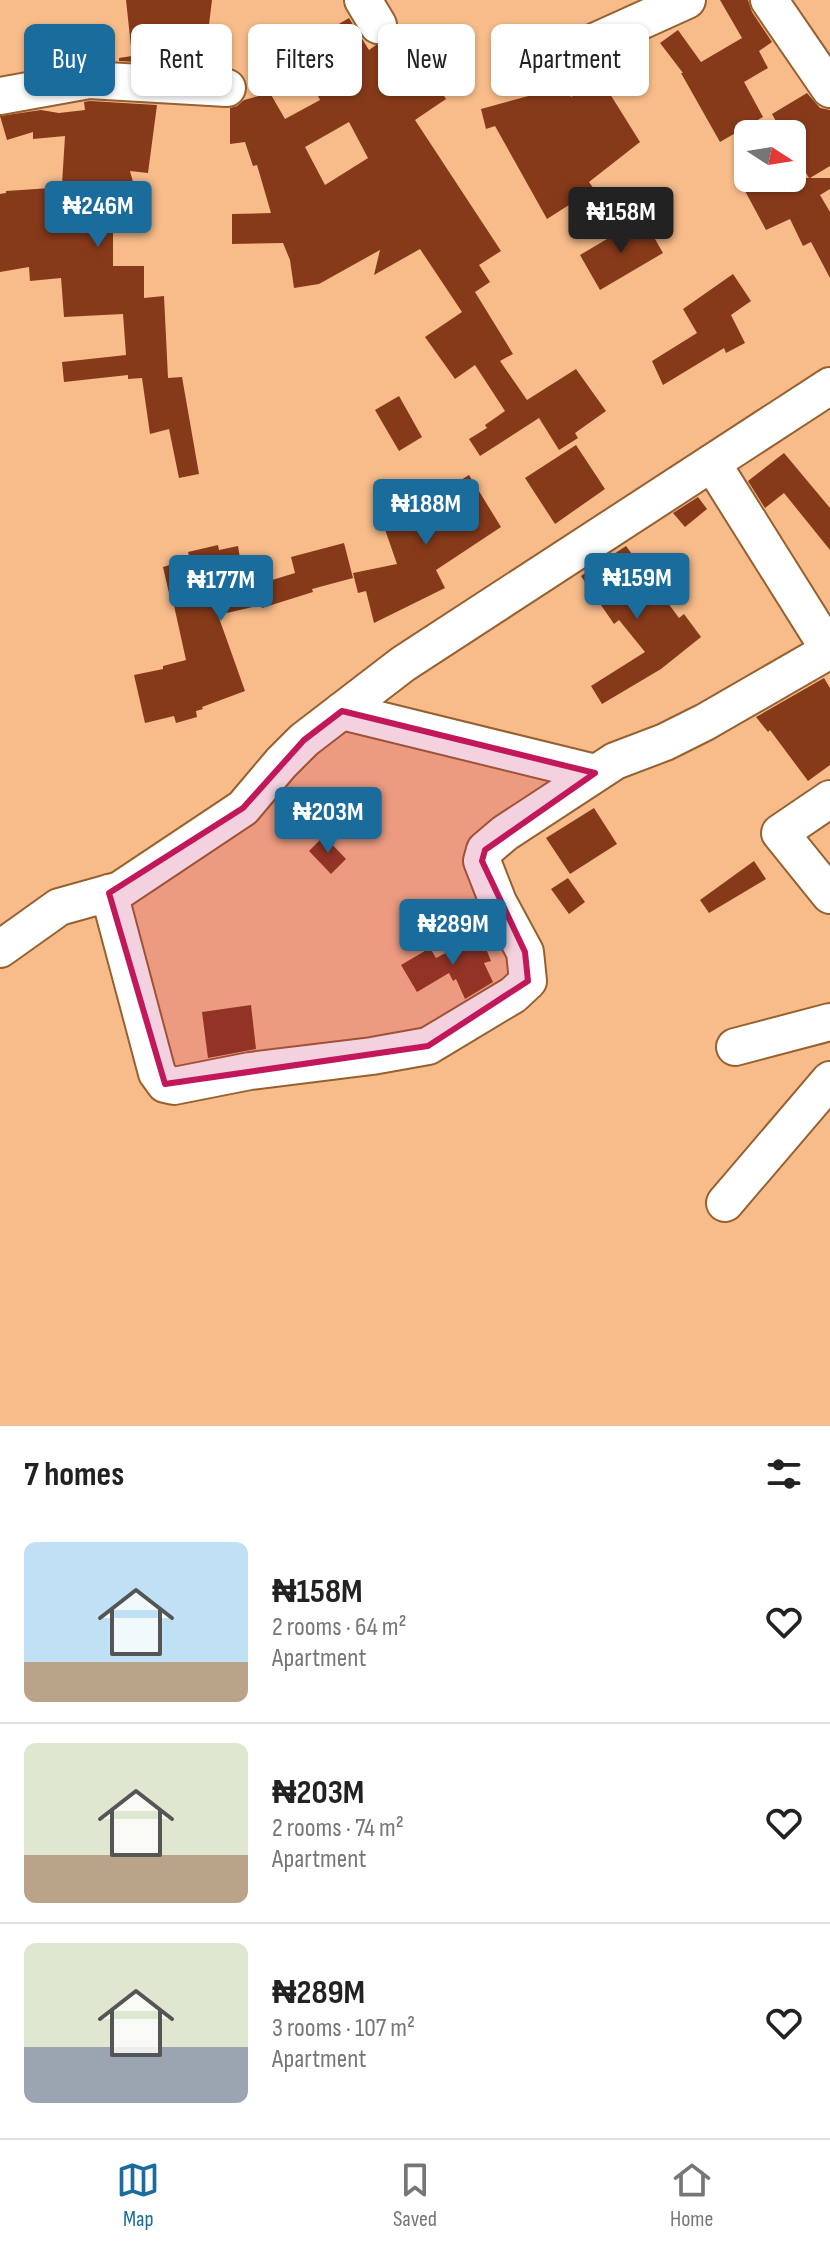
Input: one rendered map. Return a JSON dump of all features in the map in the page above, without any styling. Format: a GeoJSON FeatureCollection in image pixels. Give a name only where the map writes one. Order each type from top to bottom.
{"type":"FeatureCollection","features":[{"type":"Feature","properties":{"kind":"street"},"geometry":{"type":"LineString","coordinates":[[634,24],[687,0]]}},
{"type":"Feature","properties":{"kind":"street"},"geometry":{"type":"LineString","coordinates":[[769,0],[830,89]]}},
{"type":"Feature","properties":{"kind":"street"},"geometry":{"type":"LineString","coordinates":[[0,96],[89,80],[131,82]]}},
{"type":"Feature","properties":{"kind":"street"},"geometry":{"type":"LineString","coordinates":[[0,949],[59,907],[120,890],[243,808],[304,740],[403,664],[830,386]]}},
{"type":"Feature","properties":{"kind":"street"},"geometry":{"type":"LineString","coordinates":[[109,893],[157,1073],[165,1084],[174,1086],[250,1071],[428,1046],[513,995],[528,981],[525,952],[498,902],[482,861],[485,850],[505,833],[615,761],[665,742],[705,722],[830,650],[712,463]]}},
{"type":"Feature","properties":{"kind":"street"},"geometry":{"type":"LineString","coordinates":[[342,711],[595,773]]}},
{"type":"Feature","properties":{"kind":"street"},"geometry":{"type":"LineString","coordinates":[[830,799],[780,833],[830,895]]}},
{"type":"Feature","properties":{"kind":"street"},"geometry":{"type":"LineString","coordinates":[[735,1047],[830,1022]]}},
{"type":"Feature","properties":{"kind":"street"},"geometry":{"type":"LineString","coordinates":[[725,1203],[830,1080]]}},
{"type":"Feature","properties":{"kind":"highlighted area"},"geometry":{"type":"Polygon","coordinates":[[[342,711],[595,773],[485,850],[482,861],[525,952],[528,981],[428,1046],[165,1084],[109,893],[243,808],[304,740],[342,711]]]}},
{"type":"Feature","properties":{"kind":"building"},"geometry":{"type":"Polygon","coordinates":[[[126,0],[212,0],[209,24],[131,24],[131,47],[126,0]]]}},
{"type":"Feature","properties":{"kind":"building"},"geometry":{"type":"Polygon","coordinates":[[[720,0],[748,0],[752,12],[772,42],[759,51],[768,68],[744,82],[763,117],[758,120],[734,120],[734,134],[720,142],[683,73],[660,43],[678,30],[701,62],[742,38],[720,0]]]}},
{"type":"Feature","properties":{"kind":"building"},"geometry":{"type":"Polygon","coordinates":[[[349,18],[353,24],[339,24],[349,18]]]}},
{"type":"Feature","properties":{"kind":"building"},"geometry":{"type":"Polygon","coordinates":[[[362,39],[369,50],[378,45],[378,96],[444,96],[446,99],[415,120],[501,251],[479,265],[490,282],[475,292],[513,354],[500,361],[527,400],[576,369],[606,411],[575,433],[578,438],[559,450],[539,418],[480,456],[469,439],[505,411],[475,365],[455,379],[425,337],[462,312],[420,249],[374,275],[380,250],[319,284],[294,288],[290,260],[283,243],[232,244],[232,214],[271,213],[257,165],[253,166],[245,142],[230,144],[230,108],[244,100],[272,96],[285,119],[320,100],[318,96],[362,96],[362,39]],[[349,122],[305,147],[325,185],[368,158],[349,122]]]}},
{"type":"Feature","properties":{"kind":"building"},"geometry":{"type":"Polygon","coordinates":[[[131,56],[131,62],[119,61],[119,58],[131,56]]]}},
{"type":"Feature","properties":{"kind":"building"},"geometry":{"type":"Polygon","coordinates":[[[807,93],[820,108],[830,110],[830,166],[810,178],[830,178],[830,189],[820,195],[830,212],[830,278],[811,242],[803,246],[790,219],[766,230],[746,192],[806,192],[806,178],[809,178],[806,173],[806,120],[775,120],[772,114],[807,93]]]}},
{"type":"Feature","properties":{"kind":"building"},"geometry":{"type":"Polygon","coordinates":[[[528,96],[611,96],[640,142],[589,182],[594,189],[547,219],[495,126],[486,129],[481,109],[528,96]]]}},
{"type":"Feature","properties":{"kind":"building"},"geometry":{"type":"Polygon","coordinates":[[[84,102],[157,105],[148,173],[130,171],[141,211],[113,219],[113,266],[144,266],[144,298],[164,296],[168,378],[182,377],[199,474],[179,478],[169,429],[150,434],[142,378],[128,379],[128,375],[64,382],[62,362],[126,355],[123,314],[64,317],[61,278],[30,281],[29,267],[0,272],[0,194],[62,184],[65,136],[33,139],[33,132],[7,140],[0,116],[41,110],[59,113],[85,110],[84,102]]]}},
{"type":"Feature","properties":{"kind":"building"},"geometry":{"type":"Polygon","coordinates":[[[639,220],[648,234],[651,232],[663,253],[600,290],[580,255],[639,220]]]}},
{"type":"Feature","properties":{"kind":"building"},"geometry":{"type":"Polygon","coordinates":[[[733,274],[751,301],[731,315],[745,343],[726,353],[724,348],[663,385],[652,361],[697,333],[683,309],[733,274]]]}},
{"type":"Feature","properties":{"kind":"building"},"geometry":{"type":"Polygon","coordinates":[[[399,396],[422,437],[399,451],[375,410],[399,396]]]}},
{"type":"Feature","properties":{"kind":"building"},"geometry":{"type":"Polygon","coordinates":[[[576,445],[605,489],[555,524],[525,478],[576,445]]]}},
{"type":"Feature","properties":{"kind":"building"},"geometry":{"type":"Polygon","coordinates":[[[784,453],[830,508],[830,550],[784,493],[765,508],[748,481],[784,453]]]}},
{"type":"Feature","properties":{"kind":"building"},"geometry":{"type":"Polygon","coordinates":[[[469,475],[501,527],[436,570],[445,588],[374,623],[366,591],[358,593],[353,573],[397,564],[382,521],[424,503],[469,475]]]}},
{"type":"Feature","properties":{"kind":"building"},"geometry":{"type":"Polygon","coordinates":[[[698,497],[707,509],[685,527],[673,513],[698,497]]]}},
{"type":"Feature","properties":{"kind":"building"},"geometry":{"type":"Polygon","coordinates":[[[344,543],[353,578],[262,608],[261,605],[218,615],[245,691],[202,707],[196,711],[197,717],[176,723],[174,716],[145,723],[134,675],[186,660],[163,567],[190,559],[188,552],[218,545],[219,550],[238,546],[242,570],[248,569],[252,586],[295,573],[291,557],[344,543]]]}},
{"type":"Feature","properties":{"kind":"building"},"geometry":{"type":"Polygon","coordinates":[[[626,546],[679,618],[684,614],[701,637],[661,669],[602,704],[591,686],[645,652],[619,620],[614,624],[581,576],[626,546]]]}},
{"type":"Feature","properties":{"kind":"building"},"geometry":{"type":"Polygon","coordinates":[[[824,678],[830,688],[830,765],[808,781],[770,730],[768,732],[756,717],[824,678]]]}},
{"type":"Feature","properties":{"kind":"building"},"geometry":{"type":"Polygon","coordinates":[[[594,808],[617,844],[570,874],[546,838],[594,808]]]}},
{"type":"Feature","properties":{"kind":"building"},"geometry":{"type":"Polygon","coordinates":[[[324,836],[346,859],[331,874],[309,851],[324,836]]]}},
{"type":"Feature","properties":{"kind":"building"},"geometry":{"type":"Polygon","coordinates":[[[754,861],[766,879],[709,913],[700,900],[754,861]]]}},
{"type":"Feature","properties":{"kind":"building"},"geometry":{"type":"Polygon","coordinates":[[[568,878],[585,902],[569,914],[551,889],[568,878]]]}},
{"type":"Feature","properties":{"kind":"building"},"geometry":{"type":"Polygon","coordinates":[[[484,933],[492,948],[487,951],[491,961],[484,963],[493,982],[465,999],[456,979],[453,981],[449,973],[417,992],[401,965],[430,948],[436,958],[484,933]]]}},
{"type":"Feature","properties":{"kind":"building"},"geometry":{"type":"Polygon","coordinates":[[[251,1005],[256,1049],[208,1058],[202,1012],[251,1005]]]}}]}
